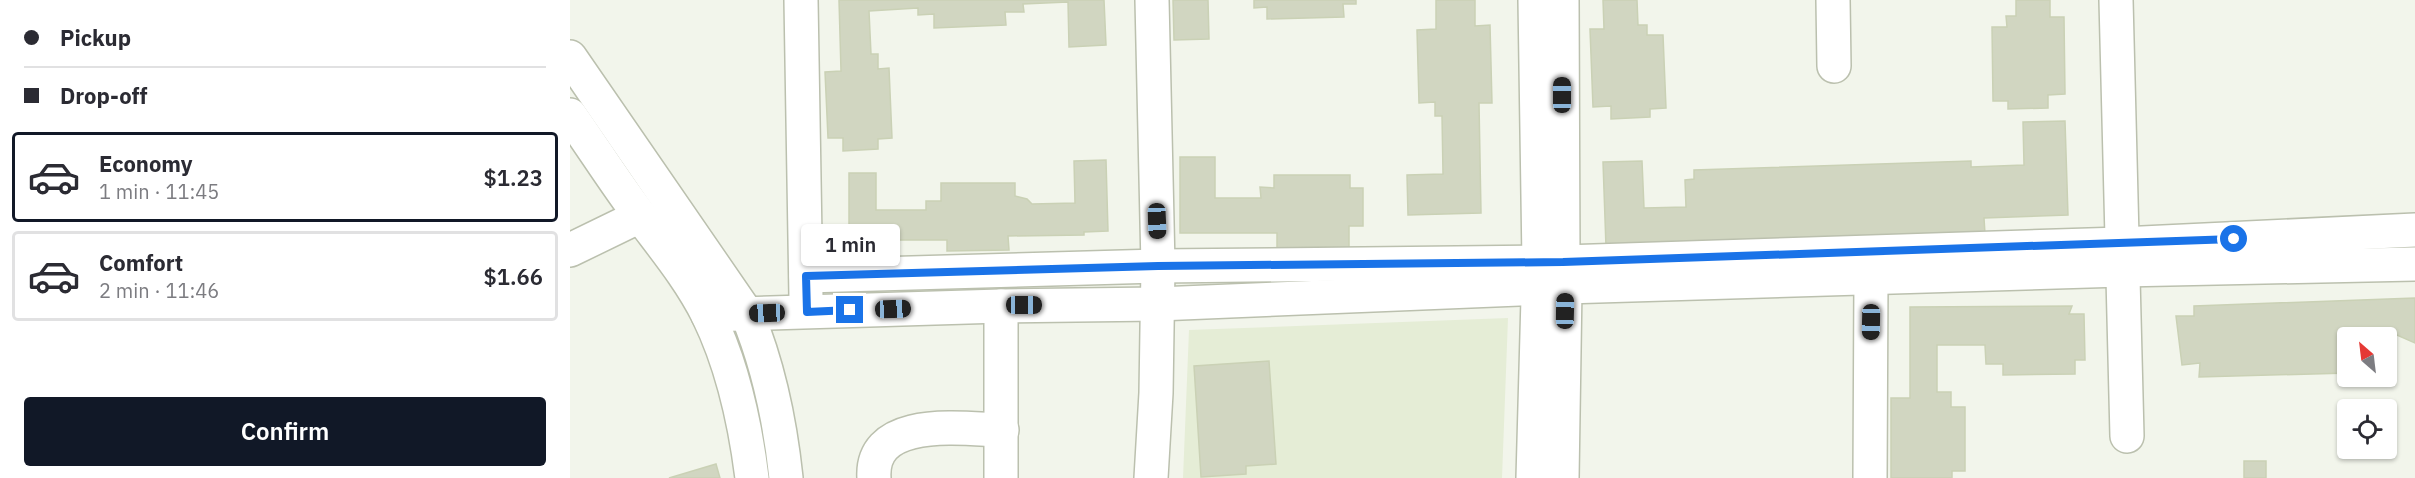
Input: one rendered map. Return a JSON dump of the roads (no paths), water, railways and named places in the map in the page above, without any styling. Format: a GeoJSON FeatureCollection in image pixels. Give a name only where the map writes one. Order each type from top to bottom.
{"type":"FeatureCollection","features":[{"type":"Feature","properties":{"kind":"street"},"geometry":{"type":"LineString","coordinates":[[801,0],[807,312]]}},
{"type":"Feature","properties":{"kind":"street"},"geometry":{"type":"LineString","coordinates":[[1151,478],[1158,304],[1152,0]]}},
{"type":"Feature","properties":{"kind":"street"},"geometry":{"type":"LineString","coordinates":[[1535,0],[1562,478]]}},
{"type":"Feature","properties":{"kind":"street"},"geometry":{"type":"LineString","coordinates":[[1533,478],[1551,275],[1562,0]]}},
{"type":"Feature","properties":{"kind":"street"},"geometry":{"type":"LineString","coordinates":[[1833,0],[1834,66]]}},
{"type":"Feature","properties":{"kind":"street"},"geometry":{"type":"LineString","coordinates":[[2116,0],[2127,436]]}},
{"type":"Feature","properties":{"kind":"street"},"geometry":{"type":"LineString","coordinates":[[570,57],[747,314],[763,351],[774,392],[786,478]]}},
{"type":"Feature","properties":{"kind":"street"},"geometry":{"type":"LineString","coordinates":[[570,115],[640,216],[674,259],[708,315],[729,365],[744,425],[752,478]]}},
{"type":"Feature","properties":{"kind":"street"},"geometry":{"type":"LineString","coordinates":[[570,250],[640,216]]}},
{"type":"Feature","properties":{"kind":"street"},"geometry":{"type":"LineString","coordinates":[[806,276],[1158,266],[1551,275],[1871,278],[2415,230]]}},
{"type":"Feature","properties":{"kind":"street"},"geometry":{"type":"LineString","coordinates":[[708,315],[1001,306],[1158,304],[1551,275],[2122,257],[2415,264]]}},
{"type":"Feature","properties":{"kind":"street"},"geometry":{"type":"LineString","coordinates":[[1870,478],[1871,278]]}},
{"type":"Feature","properties":{"kind":"street"},"geometry":{"type":"LineString","coordinates":[[1001,306],[1001,478]]}},
{"type":"Feature","properties":{"kind":"street"},"geometry":{"type":"LineString","coordinates":[[874,478],[873,469],[878,455],[903,434],[918,429],[1002,430]]}}]}
